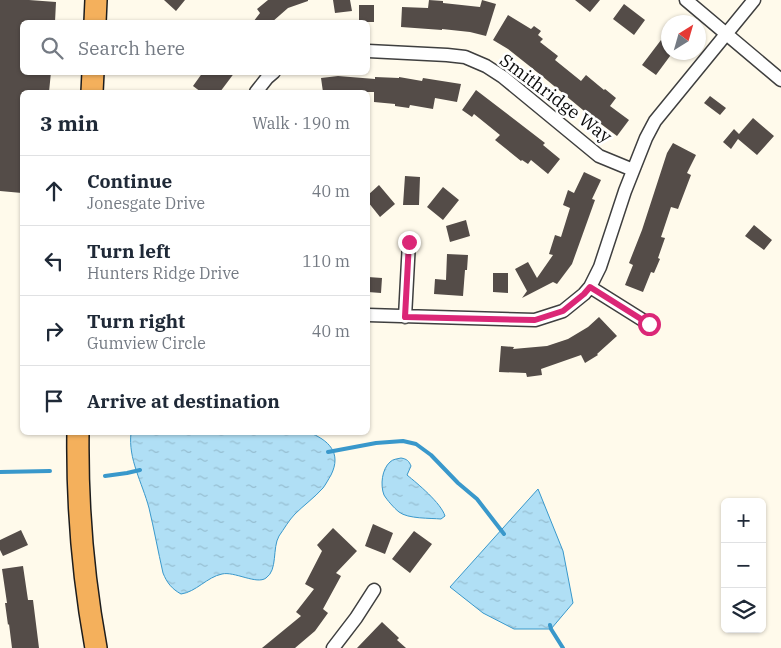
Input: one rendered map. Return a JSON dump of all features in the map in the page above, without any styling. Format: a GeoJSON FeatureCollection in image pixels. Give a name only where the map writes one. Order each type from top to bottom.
{"type":"FeatureCollection","features":[{"type":"Feature","properties":{"kind":"highway"},"geometry":{"type":"LineString","coordinates":[[95,20],[96,0]]}},
{"type":"Feature","properties":{"kind":"highway"},"geometry":{"type":"LineString","coordinates":[[92,90],[93,75]]}},
{"type":"Feature","properties":{"kind":"highway"},"geometry":{"type":"LineString","coordinates":[[78,435],[81,537],[96,648]]}},
{"type":"Feature","properties":{"kind":"street"},"geometry":{"type":"LineString","coordinates":[[686,0],[781,80]]}},
{"type":"Feature","properties":{"kind":"street"},"geometry":{"type":"LineString","coordinates":[[370,316],[535,320],[563,311],[584,294],[590,287],[600,267],[625,191],[655,121],[754,0]]}},
{"type":"Feature","properties":{"kind":"street","name":"Smithridge Way"},"geometry":{"type":"LineString","coordinates":[[370,51],[447,55],[465,58],[486,66],[599,156],[633,170]]}},
{"type":"Feature","properties":{"kind":"street"},"geometry":{"type":"LineString","coordinates":[[258,90],[270,75]]}},
{"type":"Feature","properties":{"kind":"street"},"geometry":{"type":"LineString","coordinates":[[405,317],[409,242]]}},
{"type":"Feature","properties":{"kind":"street"},"geometry":{"type":"LineString","coordinates":[[590,287],[649,324]]}},
{"type":"Feature","properties":{"kind":"street"},"geometry":{"type":"LineString","coordinates":[[333,648],[374,590]]}},
{"type":"Feature","properties":{"kind":"water"},"geometry":{"type":"Polygon","coordinates":[[[131,435],[315,435],[332,448],[335,460],[331,475],[323,488],[293,516],[279,536],[274,564],[266,578],[257,580],[233,574],[222,574],[211,578],[197,588],[181,594],[168,583],[163,573],[149,508],[134,461],[131,435]]]}},
{"type":"Feature","properties":{"kind":"water"},"geometry":{"type":"Polygon","coordinates":[[[401,458],[408,461],[411,466],[407,475],[429,494],[443,511],[445,516],[441,519],[413,517],[403,514],[385,497],[382,482],[385,469],[391,461],[401,458]]]}},
{"type":"Feature","properties":{"kind":"water"},"geometry":{"type":"Polygon","coordinates":[[[538,489],[563,551],[573,603],[551,629],[514,629],[483,613],[450,587],[538,489]]]}},
{"type":"Feature","properties":{"kind":"building"},"geometry":{"type":"Polygon","coordinates":[[[0,0],[56,2],[55,20],[20,20],[20,75],[51,75],[49,90],[20,90],[20,193],[0,191],[0,0]]]}},
{"type":"Feature","properties":{"kind":"building"},"geometry":{"type":"Polygon","coordinates":[[[164,0],[185,0],[176,11],[164,0]]]}},
{"type":"Feature","properties":{"kind":"building"},"geometry":{"type":"Polygon","coordinates":[[[268,0],[308,0],[288,8],[274,20],[255,20],[260,13],[257,9],[268,0]]]}},
{"type":"Feature","properties":{"kind":"building"},"geometry":{"type":"Polygon","coordinates":[[[333,0],[350,0],[352,11],[335,13],[333,0]]]}},
{"type":"Feature","properties":{"kind":"building"},"geometry":{"type":"Polygon","coordinates":[[[429,0],[480,7],[482,0],[496,4],[486,36],[442,29],[401,27],[402,7],[428,8],[429,0]]]}},
{"type":"Feature","properties":{"kind":"building"},"geometry":{"type":"Polygon","coordinates":[[[575,0],[600,0],[590,12],[575,0]]]}},
{"type":"Feature","properties":{"kind":"building"},"geometry":{"type":"Polygon","coordinates":[[[624,4],[645,20],[634,35],[613,19],[624,4]]]}},
{"type":"Feature","properties":{"kind":"building"},"geometry":{"type":"Polygon","coordinates":[[[359,5],[374,5],[374,22],[359,20],[359,5]]]}},
{"type":"Feature","properties":{"kind":"building"},"geometry":{"type":"Polygon","coordinates":[[[508,15],[531,29],[534,26],[541,31],[538,35],[543,39],[540,42],[558,56],[555,60],[581,81],[586,75],[616,98],[610,106],[629,120],[617,136],[508,49],[493,40],[508,15]]]}},
{"type":"Feature","properties":{"kind":"building"},"geometry":{"type":"Polygon","coordinates":[[[661,40],[661,60],[667,60],[656,75],[642,65],[661,40]]]}},
{"type":"Feature","properties":{"kind":"building"},"geometry":{"type":"Polygon","coordinates":[[[201,75],[233,75],[222,90],[198,90],[193,86],[201,75]]]}},
{"type":"Feature","properties":{"kind":"building"},"geometry":{"type":"Polygon","coordinates":[[[338,76],[375,79],[375,77],[399,77],[422,81],[423,78],[461,84],[457,102],[435,98],[433,109],[410,105],[409,108],[395,106],[395,104],[374,102],[374,92],[370,92],[370,90],[323,90],[321,78],[338,76]]]}},
{"type":"Feature","properties":{"kind":"building"},"geometry":{"type":"Polygon","coordinates":[[[476,90],[545,143],[543,145],[560,159],[548,174],[531,160],[528,164],[521,161],[495,140],[500,135],[474,114],[472,117],[462,110],[476,90]]]}},
{"type":"Feature","properties":{"kind":"building"},"geometry":{"type":"Polygon","coordinates":[[[710,96],[726,108],[720,115],[704,103],[710,96]]]}},
{"type":"Feature","properties":{"kind":"building"},"geometry":{"type":"Polygon","coordinates":[[[753,118],[774,136],[757,155],[738,139],[731,149],[723,142],[734,129],[739,134],[753,118]]]}},
{"type":"Feature","properties":{"kind":"building"},"geometry":{"type":"Polygon","coordinates":[[[673,143],[696,155],[687,173],[691,175],[678,209],[671,207],[661,237],[665,238],[658,258],[660,259],[654,273],[651,272],[643,292],[625,285],[633,265],[629,263],[642,230],[667,153],[673,143]]]}},
{"type":"Feature","properties":{"kind":"building"},"geometry":{"type":"Polygon","coordinates":[[[584,172],[601,180],[592,199],[595,200],[572,264],[557,284],[553,282],[522,298],[527,291],[515,269],[528,262],[537,278],[553,255],[549,254],[555,235],[561,237],[570,208],[563,205],[568,190],[574,193],[584,172]]]}},
{"type":"Feature","properties":{"kind":"building"},"geometry":{"type":"Polygon","coordinates":[[[405,176],[420,177],[419,205],[403,205],[405,176]]]}},
{"type":"Feature","properties":{"kind":"building"},"geometry":{"type":"Polygon","coordinates":[[[379,185],[395,204],[380,217],[370,204],[370,193],[379,185]]]}},
{"type":"Feature","properties":{"kind":"building"},"geometry":{"type":"Polygon","coordinates":[[[443,187],[459,200],[443,220],[427,207],[443,187]]]}},
{"type":"Feature","properties":{"kind":"building"},"geometry":{"type":"Polygon","coordinates":[[[466,220],[470,236],[450,242],[446,226],[466,220]]]}},
{"type":"Feature","properties":{"kind":"building"},"geometry":{"type":"Polygon","coordinates":[[[754,225],[772,240],[764,250],[745,236],[754,225]]]}},
{"type":"Feature","properties":{"kind":"building"},"geometry":{"type":"Polygon","coordinates":[[[447,254],[468,255],[463,296],[434,294],[435,279],[446,280],[447,254]]]}},
{"type":"Feature","properties":{"kind":"building"},"geometry":{"type":"Polygon","coordinates":[[[493,273],[508,273],[508,293],[493,292],[493,273]]]}},
{"type":"Feature","properties":{"kind":"building"},"geometry":{"type":"Polygon","coordinates":[[[370,277],[382,278],[381,293],[370,292],[370,277]]]}},
{"type":"Feature","properties":{"kind":"building"},"geometry":{"type":"Polygon","coordinates":[[[599,317],[617,336],[598,355],[585,363],[581,355],[541,369],[542,375],[527,377],[526,373],[499,372],[501,346],[514,347],[513,349],[547,346],[568,339],[588,327],[599,317]]]}},
{"type":"Feature","properties":{"kind":"building"},"geometry":{"type":"Polygon","coordinates":[[[373,524],[393,533],[385,554],[365,546],[373,524]]]}},
{"type":"Feature","properties":{"kind":"building"},"geometry":{"type":"Polygon","coordinates":[[[333,528],[357,551],[336,573],[341,576],[323,609],[328,613],[315,631],[295,648],[262,648],[301,616],[296,612],[314,589],[305,584],[322,551],[317,545],[333,528]]]}},
{"type":"Feature","properties":{"kind":"building"},"geometry":{"type":"Polygon","coordinates":[[[21,530],[28,545],[3,556],[0,550],[0,540],[21,530]]]}},
{"type":"Feature","properties":{"kind":"building"},"geometry":{"type":"Polygon","coordinates":[[[414,531],[432,544],[410,573],[392,559],[414,531]]]}},
{"type":"Feature","properties":{"kind":"building"},"geometry":{"type":"Polygon","coordinates":[[[23,566],[28,600],[33,600],[39,648],[12,648],[2,569],[23,566]]]}},
{"type":"Feature","properties":{"kind":"building"},"geometry":{"type":"Polygon","coordinates":[[[382,622],[399,638],[397,640],[406,648],[357,648],[382,622]]]}},
{"type":"Feature","properties":{"kind":"waterway"},"geometry":{"type":"LineString","coordinates":[[328,452],[376,443],[403,441],[416,444],[431,455],[458,483],[477,499],[504,534]]}},
{"type":"Feature","properties":{"kind":"waterway"},"geometry":{"type":"LineString","coordinates":[[105,476],[140,470]]}},
{"type":"Feature","properties":{"kind":"waterway"},"geometry":{"type":"LineString","coordinates":[[0,472],[50,471]]}},
{"type":"Feature","properties":{"kind":"waterway"},"geometry":{"type":"LineString","coordinates":[[550,625],[563,648]]}},
{"type":"Feature","properties":{"kind":"route"},"geometry":{"type":"LineString","coordinates":[[409,242],[405,317],[535,320],[563,311],[590,287],[649,324]]}}]}
